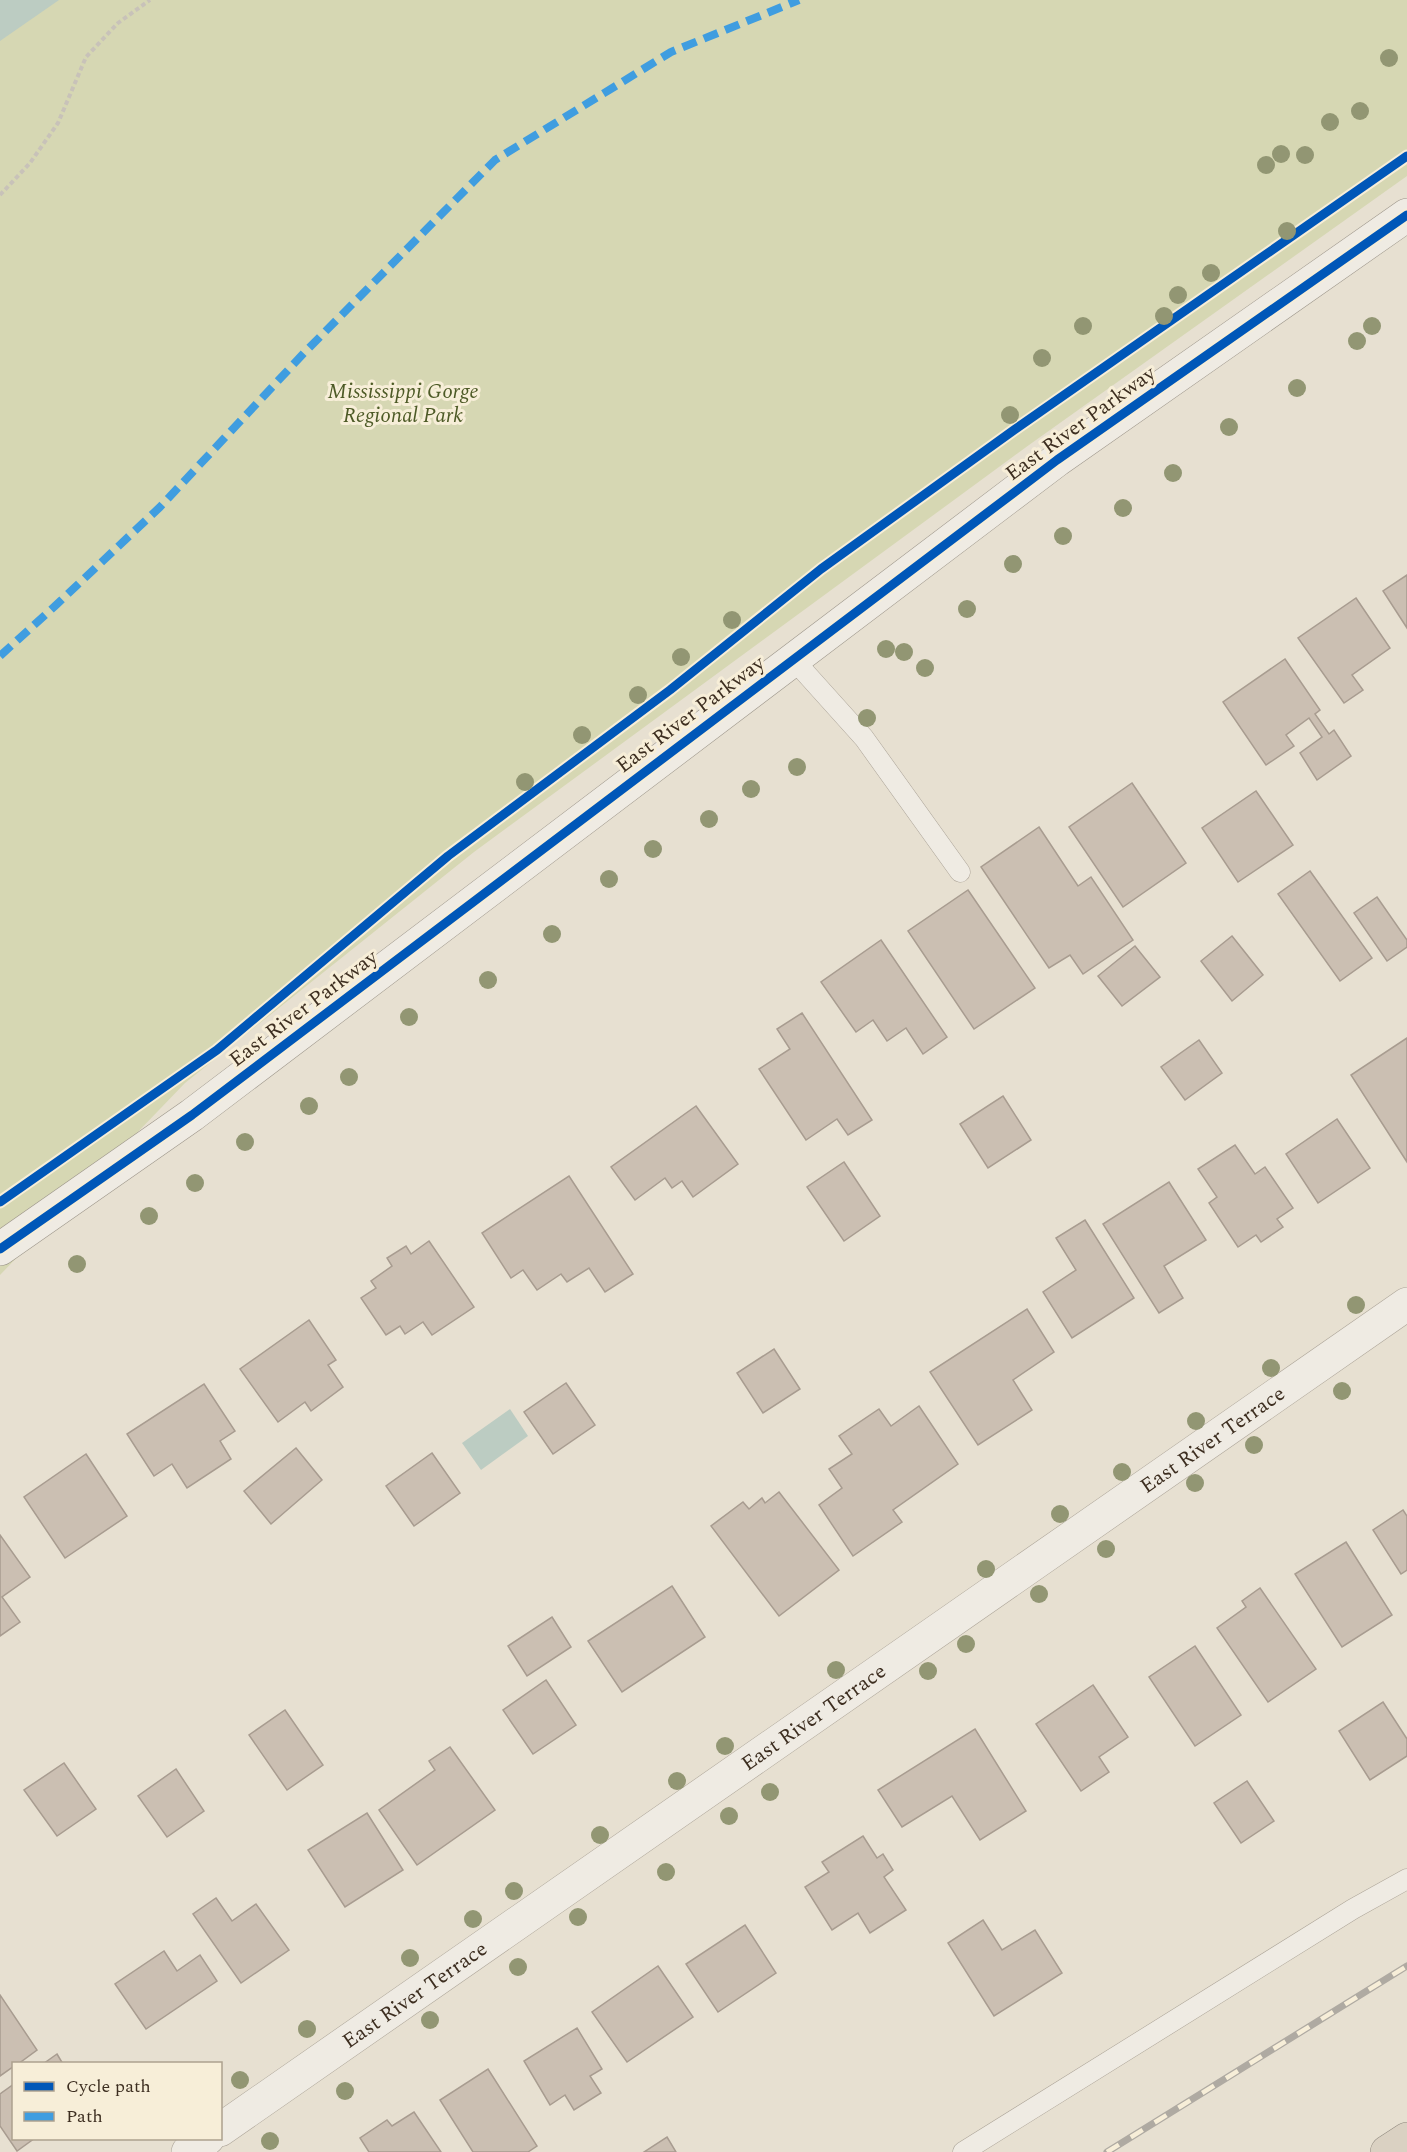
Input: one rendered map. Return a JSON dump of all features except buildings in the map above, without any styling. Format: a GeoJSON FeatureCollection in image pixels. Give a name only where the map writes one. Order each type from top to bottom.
{"type":"FeatureCollection","features":[{"type":"Feature","properties":{"kind":"highway"},"geometry":{"type":"LineString","coordinates":[[1387,2152],[1407,2139]]}},
{"type":"Feature","properties":{"kind":"street","name":"East River Parkway"},"geometry":{"type":"LineString","coordinates":[[0,1249],[192,1115],[1057,460],[1407,215]]}},
{"type":"Feature","properties":{"kind":"street","name":"East River Terrace"},"geometry":{"type":"LineString","coordinates":[[222,2129],[1407,1304]]}},
{"type":"Feature","properties":{"kind":"street"},"geometry":{"type":"LineString","coordinates":[[188,2152],[206,2140]]}},
{"type":"Feature","properties":{"kind":"lane"},"geometry":{"type":"LineString","coordinates":[[793,659],[864,738],[960,872]]}},
{"type":"Feature","properties":{"kind":"lane"},"geometry":{"type":"LineString","coordinates":[[963,2152],[1343,1916],[1407,1879]]}},
{"type":"Feature","properties":{"kind":"path"},"geometry":{"type":"LineString","coordinates":[[0,195],[30,163],[57,123],[86,57],[118,23],[150,0]]}},
{"type":"Feature","properties":{"kind":"green space","name":"Mississippi Gorge Regional Park"},"geometry":{"type":"Polygon","coordinates":[[[0,0],[1407,0],[1407,176],[1029,445],[474,852],[185,1083],[0,1275],[0,0]]]}},
{"type":"Feature","properties":{"kind":"shaded area"},"geometry":{"type":"Polygon","coordinates":[[[0,0],[59,0],[0,41],[0,0]]]}},
{"type":"Feature","properties":{"kind":"shaded area"},"geometry":{"type":"Polygon","coordinates":[[[510,1409],[528,1436],[481,1470],[462,1443],[510,1409]]]}},
{"type":"Feature","properties":{"kind":"railway"},"geometry":{"type":"LineString","coordinates":[[1107,2152],[1407,1966]]}},
{"type":"Feature","properties":{"kind":"marked path"},"geometry":{"type":"LineString","coordinates":[[0,656],[160,507],[304,353],[495,160],[671,52],[799,0]]}},
{"type":"Feature","properties":{"kind":"cycle path"},"geometry":{"type":"LineString","coordinates":[[0,1202],[217,1050],[448,856],[670,690],[821,569],[1014,430],[1407,156]]}},
{"type":"Feature","properties":{"kind":"cycle path"},"geometry":{"type":"LineString","coordinates":[[0,1249],[192,1115],[1057,460],[1407,215]]}}]}
